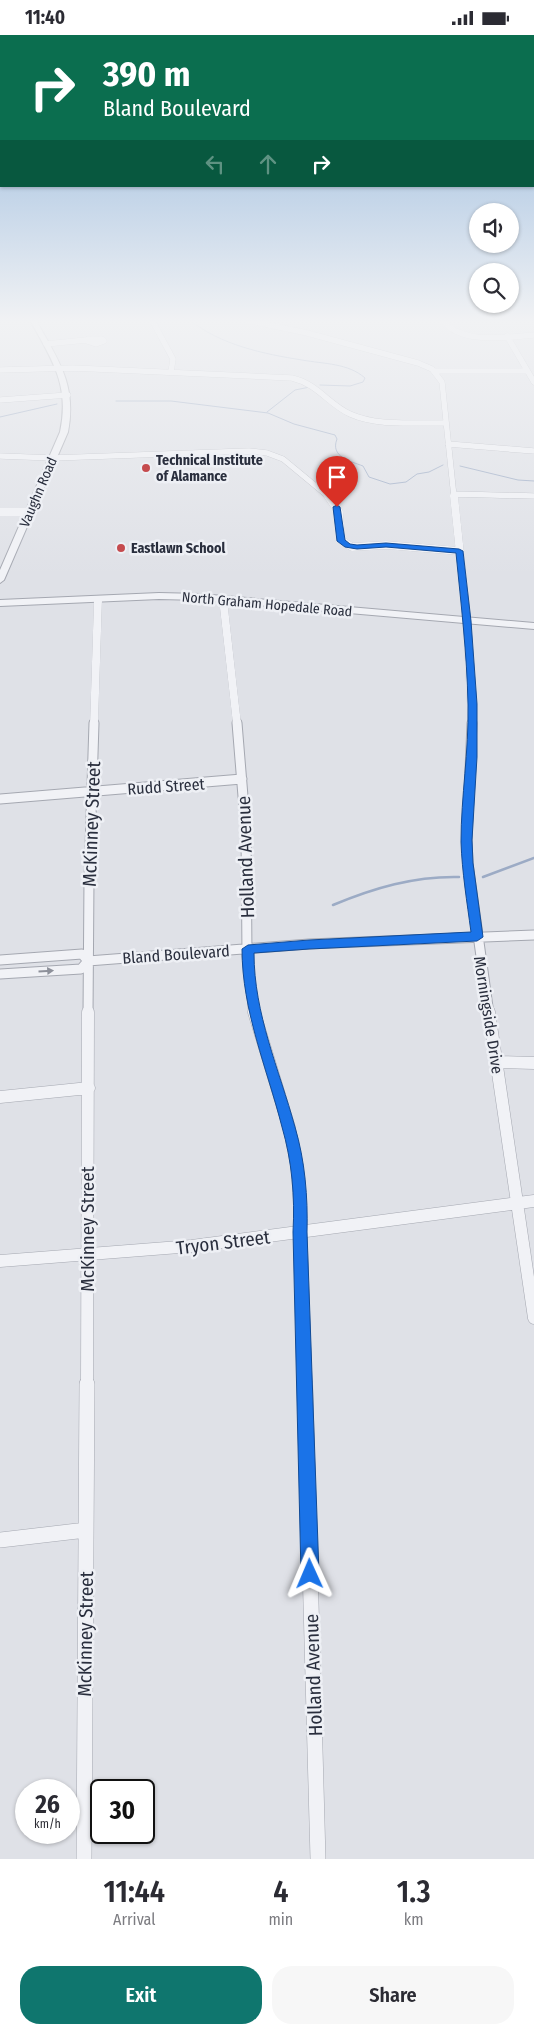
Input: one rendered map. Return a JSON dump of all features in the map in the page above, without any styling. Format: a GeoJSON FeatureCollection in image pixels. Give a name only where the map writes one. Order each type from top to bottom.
{"type":"FeatureCollection","features":[{"type":"Feature","properties":{"kind":"street","name":"Vaughn Road"},"geometry":{"type":"LineString","coordinates":[[0,580],[53,458],[67,421],[68,405]]}},
{"type":"Feature","properties":{"kind":"street"},"geometry":{"type":"LineString","coordinates":[[337,405],[344,411],[360,418],[446,423]]}},
{"type":"Feature","properties":{"kind":"street","name":"Morningside Drive"},"geometry":{"type":"LineString","coordinates":[[444,405],[467,621],[472,704],[472,757],[467,840],[468,863],[477,937],[497,1062],[502,1112],[518,1203],[534,1318]]}},
{"type":"Feature","properties":{"kind":"street"},"geometry":{"type":"LineString","coordinates":[[448,444],[534,451]]}},
{"type":"Feature","properties":{"kind":"street"},"geometry":{"type":"LineString","coordinates":[[0,456],[53,458],[250,451],[267,453],[283,459],[333,502],[339,512],[341,541],[345,545],[352,547],[386,545],[459,551]]}},
{"type":"Feature","properties":{"kind":"street"},"geometry":{"type":"LineString","coordinates":[[454,494],[534,496]]}},
{"type":"Feature","properties":{"kind":"street"},"geometry":{"type":"LineString","coordinates":[[0,511],[30,512]]}},
{"type":"Feature","properties":{"kind":"street","name":"North Graham Hopedale Road"},"geometry":{"type":"LineString","coordinates":[[0,603],[159,596],[223,599],[534,626]]}},
{"type":"Feature","properties":{"kind":"street","name":"Holland Avenue"},"geometry":{"type":"LineString","coordinates":[[223,599],[242,779],[247,854],[248,969],[256,1018],[289,1128],[296,1159],[301,1205],[300,1232],[318,1859]]}},
{"type":"Feature","properties":{"kind":"street","name":"McKinney Street"},"geometry":{"type":"LineString","coordinates":[[84,1859],[89,1088],[88,961],[90,792],[98,600]]}},
{"type":"Feature","properties":{"kind":"street","name":"Rudd Street"},"geometry":{"type":"LineString","coordinates":[[0,799],[242,779]]}},
{"type":"Feature","properties":{"kind":"street","name":"Bland Boulevard"},"geometry":{"type":"LineString","coordinates":[[0,974],[81,969],[88,961],[309,944],[534,935]]}},
{"type":"Feature","properties":{"kind":"street","name":"Bland Boulevard"},"geometry":{"type":"LineString","coordinates":[[0,960],[82,954],[88,961]]}},
{"type":"Feature","properties":{"kind":"street"},"geometry":{"type":"LineString","coordinates":[[497,1062],[534,1063]]}},
{"type":"Feature","properties":{"kind":"street"},"geometry":{"type":"LineString","coordinates":[[0,1097],[89,1088]]}},
{"type":"Feature","properties":{"kind":"street","name":"Tryon Street"},"geometry":{"type":"LineString","coordinates":[[0,1261],[88,1256],[192,1246],[534,1201]]}},
{"type":"Feature","properties":{"kind":"street"},"geometry":{"type":"LineString","coordinates":[[0,1539],[86,1530]]}},
{"type":"Feature","properties":{"kind":"waterway"},"geometry":{"type":"LineString","coordinates":[[0,417],[52,405]]}},
{"type":"Feature","properties":{"kind":"waterway"},"geometry":{"type":"LineString","coordinates":[[204,405],[268,413],[294,424],[335,435],[337,439],[336,450],[342,457],[363,466],[369,477],[390,484],[406,482],[417,474],[429,472],[443,465]]}},
{"type":"Feature","properties":{"kind":"waterway"},"geometry":{"type":"LineString","coordinates":[[267,412],[276,405]]}},
{"type":"Feature","properties":{"kind":"waterway"},"geometry":{"type":"LineString","coordinates":[[460,466],[518,480],[534,481]]}},
{"type":"Feature","properties":{"kind":"waterway"},"geometry":{"type":"LineString","coordinates":[[483,877],[534,858]]}},
{"type":"Feature","properties":{"kind":"waterway"},"geometry":{"type":"LineString","coordinates":[[333,905],[394,884],[442,877],[459,877]]}},
{"type":"Feature","properties":{"kind":"place","name":"Technical Institute of Alamance"},"geometry":{"type":"Point","coordinates":[146,468]}},
{"type":"Feature","properties":{"kind":"place","name":"Eastlawn School"},"geometry":{"type":"Point","coordinates":[121,548]}},
{"type":"Feature","properties":{"kind":"route"},"geometry":{"type":"LineString","coordinates":[[310,1574],[300,1232],[301,1205],[296,1159],[289,1128],[256,1018],[248,969],[248,949],[309,944],[477,937],[467,840],[472,757],[472,704],[467,621],[459,551],[386,545],[348,546],[341,541],[337,507]]}}]}
